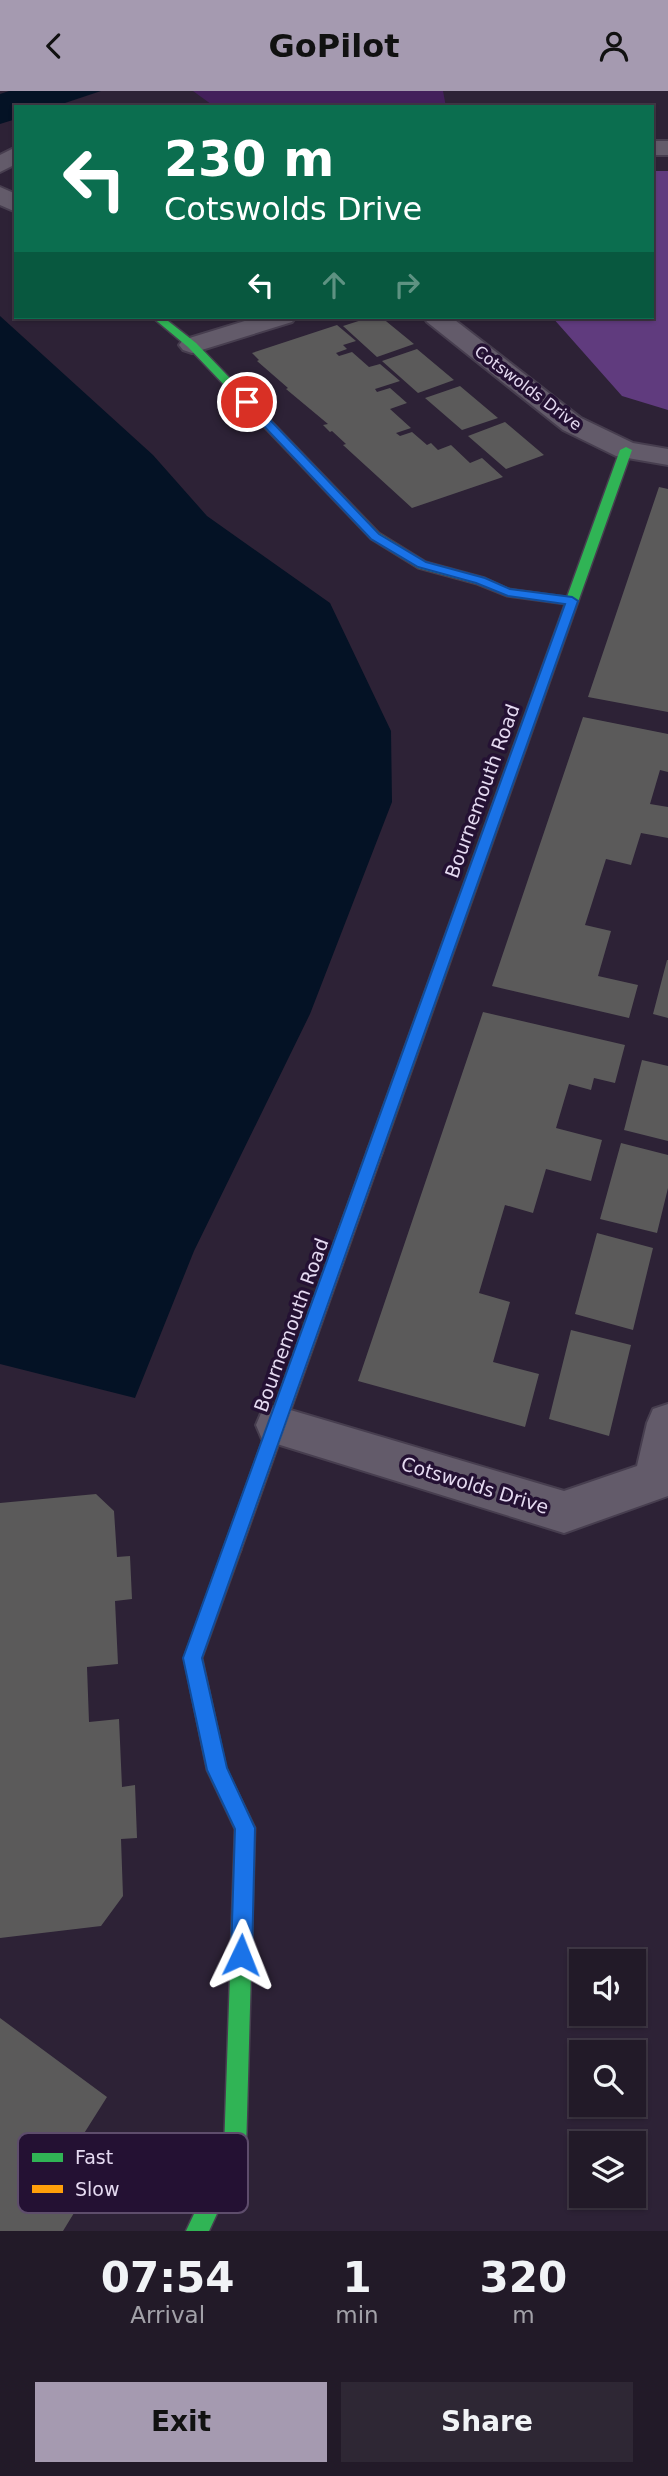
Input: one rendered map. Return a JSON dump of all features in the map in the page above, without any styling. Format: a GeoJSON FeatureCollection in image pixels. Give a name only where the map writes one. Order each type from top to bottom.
{"type":"FeatureCollection","features":[{"type":"Feature","properties":{"kind":"street"},"geometry":{"type":"LineString","coordinates":[[167,319],[375,536],[422,565],[481,581],[508,592],[572,601]]}},
{"type":"Feature","properties":{"kind":"street"},"geometry":{"type":"LineString","coordinates":[[192,345],[276,319]]}},
{"type":"Feature","properties":{"kind":"street","name":"Cotswolds Drive"},"geometry":{"type":"LineString","coordinates":[[439,319],[572,424],[626,450],[668,457]]}},
{"type":"Feature","properties":{"kind":"street","name":"Bournemouth Road"},"geometry":{"type":"LineString","coordinates":[[236,2133],[245,1828],[217,1770],[193,1658],[626,450]]}},
{"type":"Feature","properties":{"kind":"street","name":"Cotswolds Drive"},"geometry":{"type":"LineString","coordinates":[[278,1425],[564,1512],[656,1480],[668,1423]]}},
{"type":"Feature","properties":{"kind":"street","name":"Bournemouth Road"},"geometry":{"type":"LineString","coordinates":[[197,2231],[206,2213]]}},
{"type":"Feature","properties":{"kind":"shaded area"},"geometry":{"type":"Polygon","coordinates":[[[193,91],[443,91],[446,105],[212,105],[193,91]]]}},
{"type":"Feature","properties":{"kind":"shaded area"},"geometry":{"type":"Polygon","coordinates":[[[654,171],[668,171],[668,410],[622,396],[554,319],[654,319],[654,171]]]}},
{"type":"Feature","properties":{"kind":"water"},"geometry":{"type":"Polygon","coordinates":[[[9,91],[101,91],[59,105],[14,105],[14,120],[0,124],[0,94],[9,91]]]}},
{"type":"Feature","properties":{"kind":"water"},"geometry":{"type":"Polygon","coordinates":[[[0,316],[153,455],[207,516],[330,603],[391,731],[392,802],[310,1014],[194,1251],[135,1398],[0,1364],[0,316]]]}},
{"type":"Feature","properties":{"kind":"building"},"geometry":{"type":"Polygon","coordinates":[[[365,319],[383,319],[414,344],[377,357],[343,326],[365,319]]]}},
{"type":"Feature","properties":{"kind":"building"},"geometry":{"type":"Polygon","coordinates":[[[337,325],[356,341],[343,345],[347,349],[336,353],[339,356],[352,352],[369,367],[380,364],[400,381],[375,389],[377,392],[390,388],[407,403],[390,409],[411,428],[396,433],[400,436],[412,432],[427,445],[431,443],[438,450],[451,445],[470,463],[482,458],[503,477],[412,508],[343,445],[346,444],[323,425],[328,424],[286,389],[288,388],[257,361],[259,360],[252,353],[337,325]]]}},
{"type":"Feature","properties":{"kind":"building"},"geometry":{"type":"Polygon","coordinates":[[[417,349],[454,380],[418,393],[382,361],[417,349]]]}},
{"type":"Feature","properties":{"kind":"building"},"geometry":{"type":"Polygon","coordinates":[[[460,386],[498,418],[462,430],[425,398],[460,386]]]}},
{"type":"Feature","properties":{"kind":"building"},"geometry":{"type":"Polygon","coordinates":[[[505,422],[544,455],[506,469],[468,436],[505,422]]]}},
{"type":"Feature","properties":{"kind":"building"},"geometry":{"type":"Polygon","coordinates":[[[659,487],[668,489],[668,712],[588,697],[659,487]]]}},
{"type":"Feature","properties":{"kind":"building"},"geometry":{"type":"Polygon","coordinates":[[[583,717],[668,734],[668,772],[660,770],[650,804],[668,807],[668,838],[641,833],[631,865],[606,859],[585,925],[611,931],[598,976],[638,985],[629,1018],[492,986],[583,717]]]}},
{"type":"Feature","properties":{"kind":"building"},"geometry":{"type":"Polygon","coordinates":[[[668,960],[668,1018],[653,1014],[668,960]]]}},
{"type":"Feature","properties":{"kind":"building"},"geometry":{"type":"Polygon","coordinates":[[[483,1012],[625,1045],[615,1083],[594,1078],[591,1090],[569,1084],[556,1128],[602,1140],[591,1181],[546,1169],[533,1213],[505,1205],[479,1293],[510,1302],[493,1362],[539,1374],[525,1427],[358,1381],[483,1012]]]}},
{"type":"Feature","properties":{"kind":"building"},"geometry":{"type":"Polygon","coordinates":[[[642,1060],[668,1066],[668,1141],[624,1130],[642,1060]]]}},
{"type":"Feature","properties":{"kind":"building"},"geometry":{"type":"Polygon","coordinates":[[[621,1143],[668,1155],[668,1188],[657,1233],[600,1219],[621,1143]]]}},
{"type":"Feature","properties":{"kind":"building"},"geometry":{"type":"Polygon","coordinates":[[[597,1233],[653,1248],[633,1330],[575,1314],[597,1233]]]}},
{"type":"Feature","properties":{"kind":"building"},"geometry":{"type":"Polygon","coordinates":[[[571,1330],[631,1345],[609,1436],[549,1419],[571,1330]]]}},
{"type":"Feature","properties":{"kind":"building"},"geometry":{"type":"Polygon","coordinates":[[[96,1494],[114,1511],[117,1557],[130,1556],[132,1599],[115,1601],[118,1664],[87,1667],[89,1722],[119,1719],[122,1787],[135,1785],[137,1838],[121,1839],[123,1896],[101,1926],[0,1938],[0,1503],[96,1494]]]}},
{"type":"Feature","properties":{"kind":"building"},"geometry":{"type":"Polygon","coordinates":[[[0,2018],[107,2097],[84,2133],[18,2133],[18,2213],[74,2213],[63,2231],[0,2231],[0,2018]]]}},
{"type":"Feature","properties":{"kind":"traffic: fast"},"geometry":{"type":"LineString","coordinates":[[160,319],[192,345],[375,536],[422,565],[481,581],[507,592],[572,601]]}},
{"type":"Feature","properties":{"kind":"traffic: fast"},"geometry":{"type":"LineString","coordinates":[[375,1151],[626,450]]}},
{"type":"Feature","properties":{"kind":"traffic: fast"},"geometry":{"type":"LineString","coordinates":[[232,1550],[193,1658],[217,1770],[245,1828],[236,2133]]}},
{"type":"Feature","properties":{"kind":"traffic: fast"},"geometry":{"type":"LineString","coordinates":[[197,2231],[206,2213]]}},
{"type":"Feature","properties":{"kind":"traffic: slow"},"geometry":{"type":"LineString","coordinates":[[232,1550],[375,1151]]}},
{"type":"Feature","properties":{"kind":"route"},"geometry":{"type":"LineString","coordinates":[[241,1955],[245,1828],[217,1770],[193,1658],[572,601],[508,592],[481,581],[422,565],[375,536],[247,402]]}}]}
